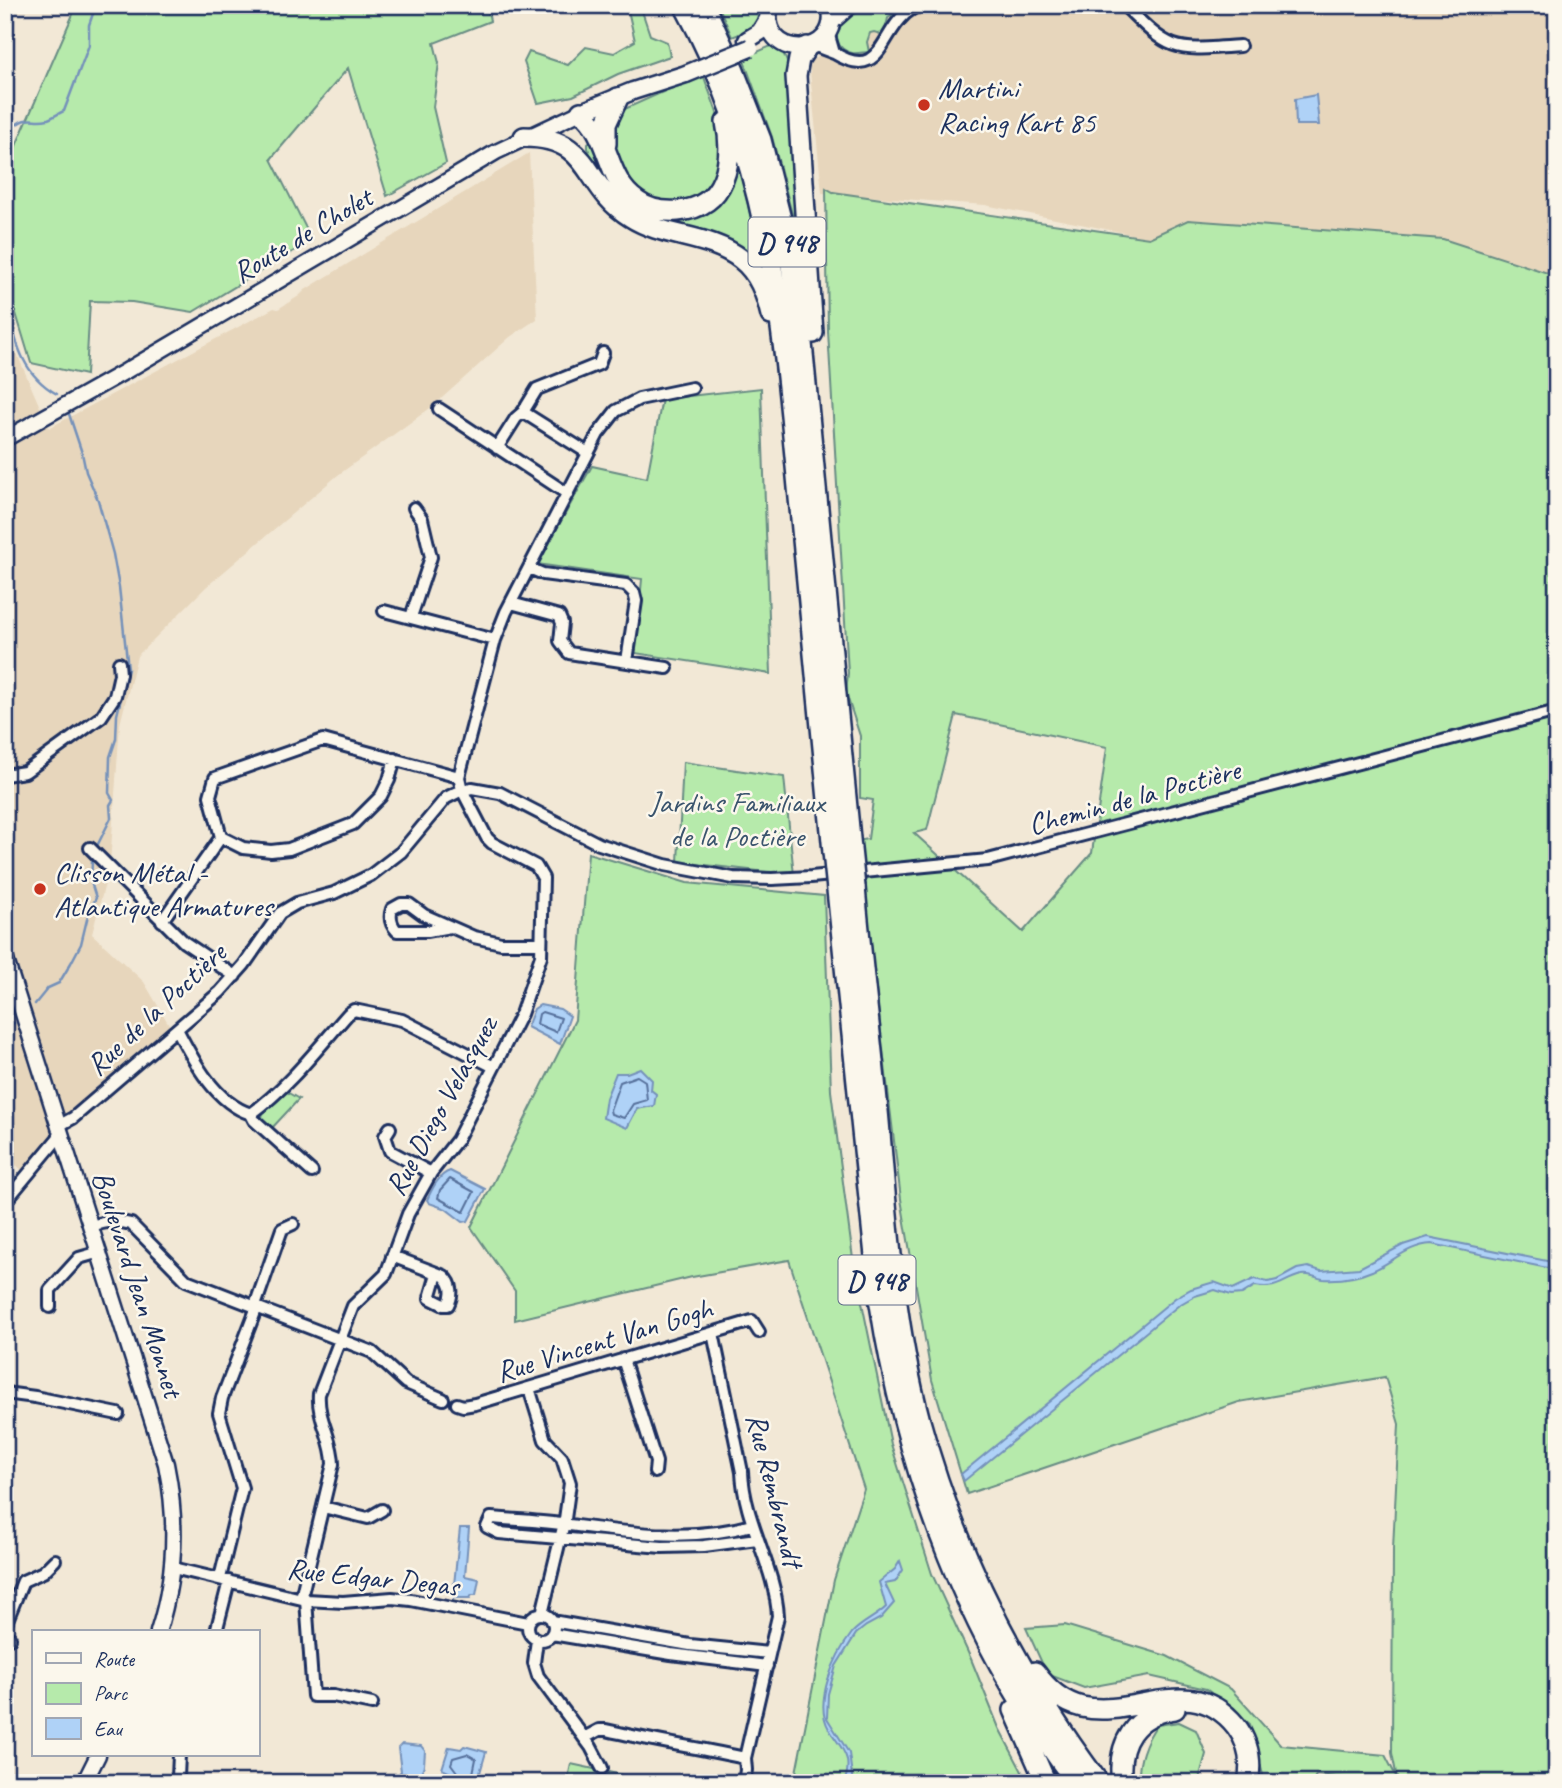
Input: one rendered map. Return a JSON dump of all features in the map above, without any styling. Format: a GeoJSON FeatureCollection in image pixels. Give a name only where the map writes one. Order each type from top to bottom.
{"type":"FeatureCollection","features":[{"type":"Feature","properties":{"kind":"highway","name":"D 948"},"geometry":{"type":"LineString","coordinates":[[684,5],[717,74],[747,155],[762,210],[776,286],[890,1254],[905,1355],[920,1420],[938,1481],[988,1604],[1045,1706],[1099,1783]]}},
{"type":"Feature","properties":{"kind":"highway","name":"D 948"},"geometry":{"type":"LineString","coordinates":[[704,5],[749,107],[768,164],[781,214],[799,319],[816,492],[842,850]]}},
{"type":"Feature","properties":{"kind":"highway"},"geometry":{"type":"LineString","coordinates":[[810,46],[799,59],[796,76],[818,400],[816,492]]}},
{"type":"Feature","properties":{"kind":"highway"},"geometry":{"type":"LineString","coordinates":[[581,112],[595,128],[623,189],[636,201],[651,209],[684,211],[715,195],[729,166],[730,138],[717,74]]}},
{"type":"Feature","properties":{"kind":"highway"},"geometry":{"type":"LineString","coordinates":[[606,149],[606,124],[625,94]]}},
{"type":"Feature","properties":{"kind":"highway"},"geometry":{"type":"LineString","coordinates":[[581,112],[581,144],[585,164]]}},
{"type":"Feature","properties":{"kind":"highway"},"geometry":{"type":"LineString","coordinates":[[524,137],[541,137],[562,143],[585,164],[603,193],[631,217],[648,226],[724,248],[741,259],[753,270],[768,302],[787,375]]}},
{"type":"Feature","properties":{"kind":"highway","name":"D 948"},"geometry":{"type":"LineString","coordinates":[[846,888],[873,1248],[889,1361],[905,1433],[938,1532],[960,1586],[993,1653],[1030,1715],[1077,1783]]}},
{"type":"Feature","properties":{"kind":"highway"},"geometry":{"type":"LineString","coordinates":[[988,1604],[1038,1676],[1053,1693],[1067,1702],[1090,1708],[1110,1708],[1181,1698],[1198,1701],[1217,1710],[1237,1728],[1244,1741],[1249,1756],[1248,1783]]}},
{"type":"Feature","properties":{"kind":"highway"},"geometry":{"type":"LineString","coordinates":[[993,1653],[1008,1698],[1046,1783]]}},
{"type":"Feature","properties":{"kind":"highway"},"geometry":{"type":"LineString","coordinates":[[1122,1783],[1122,1752],[1138,1724],[1153,1714],[1180,1709],[1214,1719],[1230,1735],[1240,1756],[1240,1783]]}},
{"type":"Feature","properties":{"kind":"main road"},"geometry":{"type":"LineString","coordinates":[[769,12],[772,32],[780,42],[792,47],[810,46],[830,19],[850,5]]}},
{"type":"Feature","properties":{"kind":"main road","name":"Route de Cholet"},"geometry":{"type":"LineString","coordinates":[[748,44],[760,32],[769,12]]}},
{"type":"Feature","properties":{"kind":"main road","name":"Route de Cholet"},"geometry":{"type":"LineString","coordinates":[[5,439],[524,137],[748,44],[780,42]]}},
{"type":"Feature","properties":{"kind":"main road","name":"Boulevard Jean Monnet"},"geometry":{"type":"LineString","coordinates":[[5,957],[166,1464],[175,1520],[173,1568],[159,1630]]}},
{"type":"Feature","properties":{"kind":"main road"},"geometry":{"type":"LineString","coordinates":[[84,1783],[98,1756]]}},
{"type":"Feature","properties":{"kind":"street"},"geometry":{"type":"LineString","coordinates":[[810,46],[834,53],[845,60],[866,61],[886,43],[903,15],[918,5]]}},
{"type":"Feature","properties":{"kind":"street"},"geometry":{"type":"LineString","coordinates":[[1124,5],[1145,27],[1171,45],[1196,50],[1240,47]]}},
{"type":"Feature","properties":{"kind":"street"},"geometry":{"type":"LineString","coordinates":[[830,19],[834,53]]}},
{"type":"Feature","properties":{"kind":"street"},"geometry":{"type":"LineString","coordinates":[[497,448],[537,389],[599,363],[603,352]]}},
{"type":"Feature","properties":{"kind":"street"},"geometry":{"type":"LineString","coordinates":[[462,790],[459,776],[495,640],[510,603],[598,434],[616,411],[639,399],[692,388]]}},
{"type":"Feature","properties":{"kind":"street"},"geometry":{"type":"LineString","coordinates":[[439,409],[568,494]]}},
{"type":"Feature","properties":{"kind":"street"},"geometry":{"type":"LineString","coordinates":[[523,412],[588,453]]}},
{"type":"Feature","properties":{"kind":"street"},"geometry":{"type":"LineString","coordinates":[[411,617],[431,557],[422,519],[414,508]]}},
{"type":"Feature","properties":{"kind":"street"},"geometry":{"type":"LineString","coordinates":[[528,568],[543,574],[626,585],[634,593],[636,601],[627,661]]}},
{"type":"Feature","properties":{"kind":"street"},"geometry":{"type":"LineString","coordinates":[[510,603],[559,616],[562,623],[560,641],[569,653],[667,668]]}},
{"type":"Feature","properties":{"kind":"street"},"geometry":{"type":"LineString","coordinates":[[384,611],[495,640]]}},
{"type":"Feature","properties":{"kind":"street"},"geometry":{"type":"LineString","coordinates":[[5,775],[25,772],[101,718],[119,686],[119,663]]}},
{"type":"Feature","properties":{"kind":"street","name":"Chemin de la Poctière"},"geometry":{"type":"LineString","coordinates":[[462,790],[472,788],[500,793],[599,844],[665,865],[716,876],[782,879],[988,860],[1557,711]]}},
{"type":"Feature","properties":{"kind":"street"},"geometry":{"type":"LineString","coordinates":[[396,759],[390,780],[381,796],[353,824],[289,849],[271,851],[243,848],[220,837],[209,796],[215,778],[323,740],[396,759],[459,776]]}},
{"type":"Feature","properties":{"kind":"street","name":"Rue Diego Velasquez"},"geometry":{"type":"LineString","coordinates":[[372,1704],[333,1696],[313,1696],[306,1600],[302,1594],[333,1464],[333,1451],[318,1408],[318,1394],[354,1306],[358,1299],[386,1274],[408,1214],[431,1173],[457,1140],[521,1014],[540,963],[541,872],[536,866],[492,844],[462,790]]}},
{"type":"Feature","properties":{"kind":"street","name":"Rue de la Poctière"},"geometry":{"type":"LineString","coordinates":[[5,1202],[73,1118],[220,992],[235,976],[280,913],[297,903],[334,893],[371,875],[401,852],[446,798],[462,790]]}},
{"type":"Feature","properties":{"kind":"street"},"geometry":{"type":"LineString","coordinates":[[162,921],[220,837]]}},
{"type":"Feature","properties":{"kind":"street"},"geometry":{"type":"LineString","coordinates":[[90,848],[184,942],[235,976]]}},
{"type":"Feature","properties":{"kind":"street"},"geometry":{"type":"LineString","coordinates":[[450,927],[428,931],[397,931],[390,916],[391,909],[401,904],[409,904],[424,915],[474,937],[501,943],[541,943]]}},
{"type":"Feature","properties":{"kind":"street"},"geometry":{"type":"LineString","coordinates":[[251,1114],[294,1076],[354,1010],[402,1020],[494,1067]]}},
{"type":"Feature","properties":{"kind":"street"},"geometry":{"type":"LineString","coordinates":[[177,1030],[211,1085],[241,1111],[251,1114],[254,1120],[312,1172]]}},
{"type":"Feature","properties":{"kind":"street"},"geometry":{"type":"LineString","coordinates":[[390,1128],[385,1136],[390,1151],[431,1173]]}},
{"type":"Feature","properties":{"kind":"street"},"geometry":{"type":"LineString","coordinates":[[92,1226],[107,1221],[131,1224],[186,1280],[372,1352],[406,1383],[443,1399]]}},
{"type":"Feature","properties":{"kind":"street"},"geometry":{"type":"LineString","coordinates":[[216,1630],[242,1488],[219,1413],[282,1229],[293,1224]]}},
{"type":"Feature","properties":{"kind":"street"},"geometry":{"type":"LineString","coordinates":[[50,1307],[50,1290],[74,1262],[100,1252]]}},
{"type":"Feature","properties":{"kind":"street"},"geometry":{"type":"LineString","coordinates":[[392,1256],[437,1274]]}},
{"type":"Feature","properties":{"kind":"street","name":"Rue Vincent Van Gogh"},"geometry":{"type":"LineString","coordinates":[[457,1404],[475,1404],[752,1321],[759,1332]]}},
{"type":"Feature","properties":{"kind":"street","name":"Rue Rembrandt"},"geometry":{"type":"LineString","coordinates":[[713,1333],[752,1525],[773,1581],[778,1603],[778,1616],[745,1758],[744,1783]]}},
{"type":"Feature","properties":{"kind":"street"},"geometry":{"type":"LineString","coordinates":[[623,1359],[656,1462],[655,1472]]}},
{"type":"Feature","properties":{"kind":"street"},"geometry":{"type":"LineString","coordinates":[[528,1388],[545,1440],[562,1458],[570,1483],[565,1519],[542,1614]]}},
{"type":"Feature","properties":{"kind":"street"},"geometry":{"type":"LineString","coordinates":[[5,1394],[35,1397],[118,1414]]}},
{"type":"Feature","properties":{"kind":"street"},"geometry":{"type":"LineString","coordinates":[[323,1507],[368,1518],[382,1510]]}},
{"type":"Feature","properties":{"kind":"street"},"geometry":{"type":"LineString","coordinates":[[752,1525],[697,1535],[658,1535],[491,1518],[487,1527],[499,1533],[680,1548],[757,1539]]}},
{"type":"Feature","properties":{"kind":"street"},"geometry":{"type":"LineString","coordinates":[[5,1625],[23,1581],[43,1572],[55,1560]]}},
{"type":"Feature","properties":{"kind":"street","name":"Rue Edgar Degas"},"geometry":{"type":"LineString","coordinates":[[173,1568],[306,1600],[343,1602],[392,1598],[528,1623]]}},
{"type":"Feature","properties":{"kind":"street"},"geometry":{"type":"LineString","coordinates":[[542,1614],[552,1621],[768,1659]]}},
{"type":"Feature","properties":{"kind":"street"},"geometry":{"type":"LineString","coordinates":[[542,1614],[533,1617],[528,1623],[530,1635],[537,1640],[545,1640],[552,1634],[552,1621]]}},
{"type":"Feature","properties":{"kind":"street"},"geometry":{"type":"LineString","coordinates":[[552,1634],[671,1654],[768,1659]]}},
{"type":"Feature","properties":{"kind":"street"},"geometry":{"type":"LineString","coordinates":[[537,1640],[534,1663],[538,1676],[602,1768]]}},
{"type":"Feature","properties":{"kind":"street"},"geometry":{"type":"LineString","coordinates":[[583,1738],[599,1730],[606,1730],[745,1758]]}},
{"type":"Feature","properties":{"kind":"street"},"geometry":{"type":"LineString","coordinates":[[175,1783],[179,1756]]}},
{"type":"Feature","properties":{"kind":"shaded area"},"geometry":{"type":"Polygon","coordinates":[[[857,5],[1557,5],[1557,279],[1188,220],[1150,238],[985,205],[822,193],[809,62],[837,46],[833,31],[857,5]]]}},
{"type":"Feature","properties":{"kind":"shaded area"},"geometry":{"type":"Polygon","coordinates":[[[529,153],[537,319],[510,337],[433,406],[338,475],[206,587],[137,656],[120,724],[110,864],[92,934],[144,982],[171,1028],[22,1170],[5,1156],[5,326],[49,428],[274,308],[278,309],[529,153]]]}},
{"type":"Feature","properties":{"kind":"green space"},"geometry":{"type":"Polygon","coordinates":[[[77,5],[487,5],[490,21],[434,43],[439,63],[433,107],[446,163],[387,196],[348,68],[271,159],[312,240],[193,312],[132,302],[90,301],[86,375],[31,363],[5,277],[5,171],[77,5]]]}},
{"type":"Feature","properties":{"kind":"green space"},"geometry":{"type":"Polygon","coordinates":[[[625,5],[640,5],[650,35],[667,42],[670,56],[618,74],[573,96],[538,103],[524,62],[529,52],[568,65],[586,47],[614,53],[635,41],[625,5]]]}},
{"type":"Feature","properties":{"kind":"green space"},"geometry":{"type":"Polygon","coordinates":[[[718,5],[760,5],[755,28],[732,37],[718,5]]]}},
{"type":"Feature","properties":{"kind":"green space"},"geometry":{"type":"Polygon","coordinates":[[[861,5],[906,5],[888,18],[884,35],[870,33],[867,42],[869,52],[852,53],[843,49],[837,41],[836,32],[841,20],[861,5]]]}},
{"type":"Feature","properties":{"kind":"green space"},"geometry":{"type":"Polygon","coordinates":[[[771,46],[782,50],[788,64],[800,245],[772,137],[743,58],[771,46]]]}},
{"type":"Feature","properties":{"kind":"green space"},"geometry":{"type":"Polygon","coordinates":[[[703,74],[722,130],[722,157],[714,178],[699,193],[681,202],[662,202],[643,195],[627,179],[617,154],[613,133],[618,112],[703,74]]]}},
{"type":"Feature","properties":{"kind":"green space"},"geometry":{"type":"Polygon","coordinates":[[[592,140],[628,202],[697,210],[734,148],[768,286],[751,261],[640,215],[596,171],[588,148],[588,143],[592,140]]]}},
{"type":"Feature","properties":{"kind":"green space"},"geometry":{"type":"Polygon","coordinates":[[[826,188],[833,192],[1149,238],[1188,220],[1443,239],[1557,276],[1557,1783],[1398,1783],[1316,1775],[1312,1783],[1265,1783],[1250,1724],[1206,1689],[1149,1676],[1084,1688],[1047,1674],[1026,1628],[1065,1625],[1167,1656],[1231,1689],[1281,1745],[1385,1755],[1397,1778],[1392,1753],[1393,1549],[1399,1424],[1385,1377],[1239,1402],[967,1494],[932,1380],[901,1199],[858,841],[868,839],[873,800],[860,798],[860,736],[846,693],[848,673],[828,331],[826,188]],[[956,715],[927,830],[914,833],[1023,932],[1092,853],[1107,747],[956,715]]]}},
{"type":"Feature","properties":{"kind":"green space"},"geometry":{"type":"Polygon","coordinates":[[[761,388],[771,674],[635,653],[642,579],[537,564],[592,466],[647,478],[662,399],[761,388]]]}},
{"type":"Feature","properties":{"kind":"green space","name":"Jardins Familiaux de la Poctière"},"geometry":{"type":"Polygon","coordinates":[[[683,762],[784,777],[794,875],[678,862],[683,762]]]}},
{"type":"Feature","properties":{"kind":"green space"},"geometry":{"type":"Polygon","coordinates":[[[588,853],[687,883],[824,896],[831,1091],[853,1259],[891,1444],[932,1574],[999,1728],[1028,1783],[794,1783],[834,1580],[864,1489],[789,1260],[692,1277],[515,1320],[515,1291],[471,1227],[575,1020],[588,853]]]}},
{"type":"Feature","properties":{"kind":"green space"},"geometry":{"type":"Polygon","coordinates":[[[285,1091],[299,1099],[272,1128],[262,1118],[263,1111],[285,1091]]]}},
{"type":"Feature","properties":{"kind":"green space"},"geometry":{"type":"Polygon","coordinates":[[[1179,1722],[1196,1730],[1206,1754],[1199,1779],[1201,1783],[1140,1783],[1141,1760],[1153,1731],[1157,1725],[1179,1722]]]}},
{"type":"Feature","properties":{"kind":"green space"},"geometry":{"type":"Polygon","coordinates":[[[571,1764],[659,1783],[567,1783],[571,1764]]]}},
{"type":"Feature","properties":{"kind":"water"},"geometry":{"type":"Polygon","coordinates":[[[1316,95],[1319,125],[1296,125],[1295,99],[1316,95]]]}},
{"type":"Feature","properties":{"kind":"water"},"geometry":{"type":"Polygon","coordinates":[[[540,1005],[560,1009],[570,1016],[560,1044],[527,1027],[534,1009],[540,1005]]]}},
{"type":"Feature","properties":{"kind":"water"},"geometry":{"type":"Polygon","coordinates":[[[640,1068],[652,1080],[651,1090],[656,1094],[654,1106],[637,1109],[627,1128],[603,1118],[606,1098],[616,1073],[627,1073],[640,1068]]]}},
{"type":"Feature","properties":{"kind":"water"},"geometry":{"type":"Polygon","coordinates":[[[450,1171],[485,1189],[468,1221],[463,1222],[446,1209],[427,1200],[439,1179],[450,1171]]]}},
{"type":"Feature","properties":{"kind":"water"},"geometry":{"type":"Polygon","coordinates":[[[1428,1237],[1557,1263],[1557,1270],[1432,1244],[1415,1247],[1372,1271],[1355,1276],[1323,1279],[1305,1275],[1275,1286],[1255,1286],[1242,1294],[1231,1295],[1215,1290],[1195,1296],[1179,1305],[964,1481],[961,1474],[1175,1298],[1191,1289],[1214,1282],[1233,1289],[1254,1279],[1268,1282],[1277,1280],[1297,1269],[1308,1267],[1321,1271],[1359,1268],[1403,1245],[1428,1237]]]}},
{"type":"Feature","properties":{"kind":"water"},"geometry":{"type":"Polygon","coordinates":[[[460,1528],[469,1528],[465,1576],[479,1579],[476,1595],[470,1598],[454,1598],[453,1594],[460,1528]]]}},
{"type":"Feature","properties":{"kind":"water"},"geometry":{"type":"Polygon","coordinates":[[[900,1561],[903,1570],[895,1582],[885,1584],[894,1603],[881,1618],[856,1634],[836,1666],[828,1694],[827,1718],[849,1753],[853,1783],[844,1783],[847,1759],[829,1729],[823,1706],[828,1679],[839,1653],[852,1633],[886,1607],[879,1582],[895,1569],[900,1561]]]}},
{"type":"Feature","properties":{"kind":"water"},"geometry":{"type":"Polygon","coordinates":[[[402,1744],[421,1746],[425,1751],[424,1765],[417,1783],[393,1783],[401,1771],[398,1748],[402,1744]]]}},
{"type":"Feature","properties":{"kind":"water"},"geometry":{"type":"Polygon","coordinates":[[[464,1746],[486,1752],[477,1783],[450,1783],[451,1773],[442,1769],[449,1747],[461,1749],[464,1746]]]}},
{"type":"Feature","properties":{"kind":"waterway"},"geometry":{"type":"LineString","coordinates":[[5,170],[15,130],[11,129],[22,121],[48,119],[64,111],[89,45],[89,25],[96,5]]}},
{"type":"Feature","properties":{"kind":"waterway"},"geometry":{"type":"LineString","coordinates":[[5,298],[20,353],[26,365],[34,376],[57,394]]}},
{"type":"Feature","properties":{"kind":"waterway"},"geometry":{"type":"LineString","coordinates":[[69,414],[113,554],[128,669],[117,715],[116,739],[110,757],[109,793],[113,800],[110,805],[111,818],[97,846]]}},
{"type":"Feature","properties":{"kind":"waterway"},"geometry":{"type":"LineString","coordinates":[[35,1004],[48,988],[59,983],[81,944],[89,911],[96,898],[91,882],[92,862]]}},
{"type":"Feature","properties":{"kind":"waterway"},"geometry":{"type":"LineString","coordinates":[[5,1029],[14,1023]]}},
{"type":"Feature","properties":{"kind":"place","name":"Martini Racing Kart 85"},"geometry":{"type":"Point","coordinates":[924,105]}},
{"type":"Feature","properties":{"kind":"place","name":"Clisson Métal - Atlantique Armatures"},"geometry":{"type":"Point","coordinates":[40,889]}}]}
